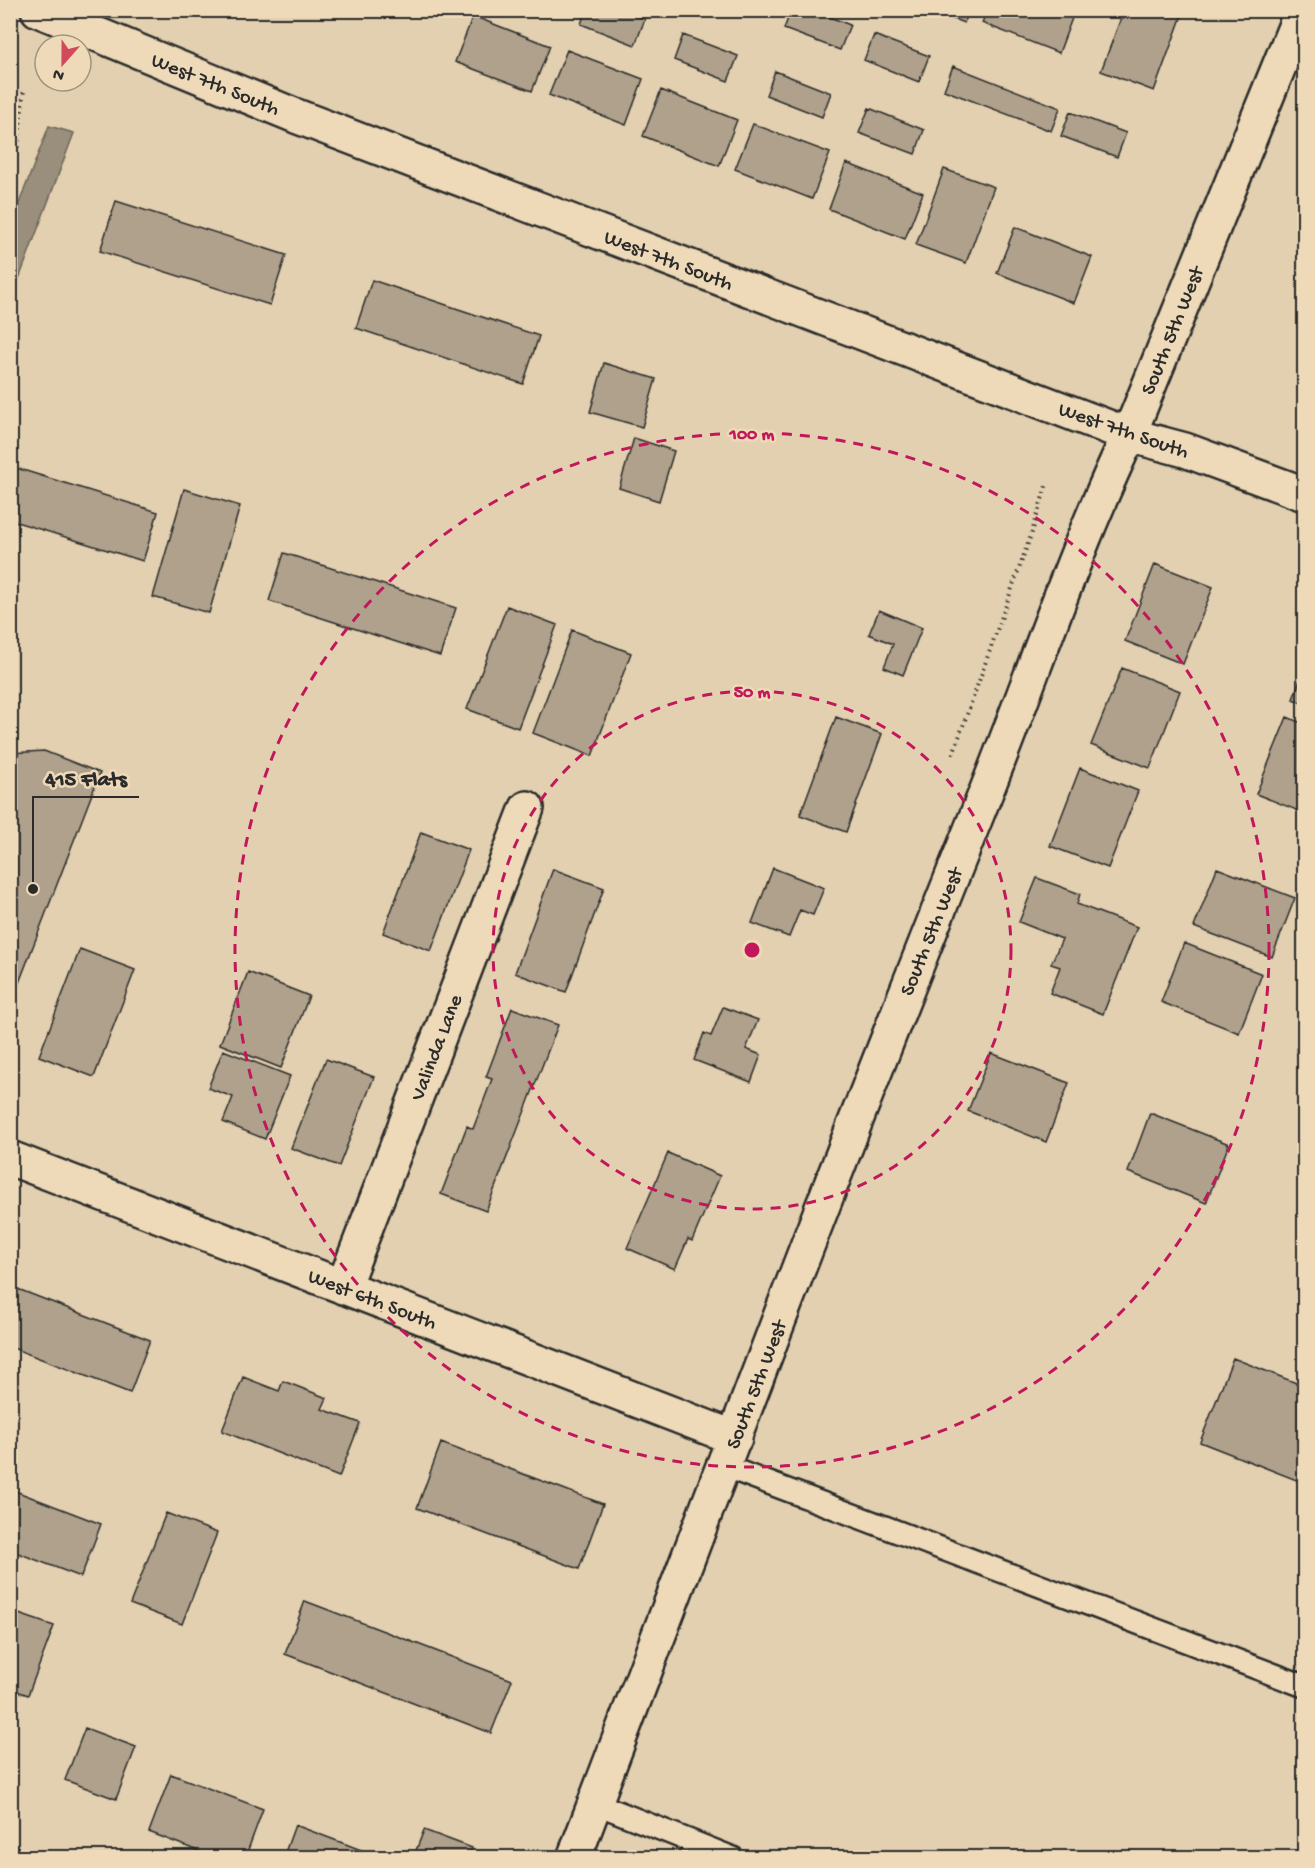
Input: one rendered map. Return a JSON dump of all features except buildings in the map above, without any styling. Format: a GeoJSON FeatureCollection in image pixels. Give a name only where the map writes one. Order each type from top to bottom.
{"type":"FeatureCollection","features":[{"type":"Feature","properties":{"kind":"street","name":"West 7th South"},"geometry":{"type":"LineString","coordinates":[[38,10],[296,116],[1129,435],[1185,450],[1305,494]]}},
{"type":"Feature","properties":{"kind":"street","name":"South 5th West"},"geometry":{"type":"LineString","coordinates":[[573,1857],[910,981],[992,777],[1099,499],[1129,435],[1302,10]]}},
{"type":"Feature","properties":{"kind":"street","name":"Valinda Lane"},"geometry":{"type":"LineString","coordinates":[[343,1287],[526,808]]}},
{"type":"Feature","properties":{"kind":"street","name":"West 6th South"},"geometry":{"type":"LineString","coordinates":[[10,1158],[343,1287],[729,1452]]}},
{"type":"Feature","properties":{"kind":"lane"},"geometry":{"type":"LineString","coordinates":[[729,1452],[1305,1686]]}},
{"type":"Feature","properties":{"kind":"lane"},"geometry":{"type":"LineString","coordinates":[[595,1803],[733,1857]]}},
{"type":"Feature","properties":{"kind":"path"},"geometry":{"type":"LineString","coordinates":[[10,170],[18,145],[24,89]]}},
{"type":"Feature","properties":{"kind":"path"},"geometry":{"type":"LineString","coordinates":[[952,754],[1032,532],[1047,483]]}},
{"type":"Feature","properties":{"kind":"shaded area"},"geometry":{"type":"Polygon","coordinates":[[[49,126],[74,133],[11,300],[11,224],[49,126]]]}},
{"type":"Feature","properties":{"kind":"place","name":"415 Flats"},"geometry":{"type":"Point","coordinates":[33,889]}}]}
